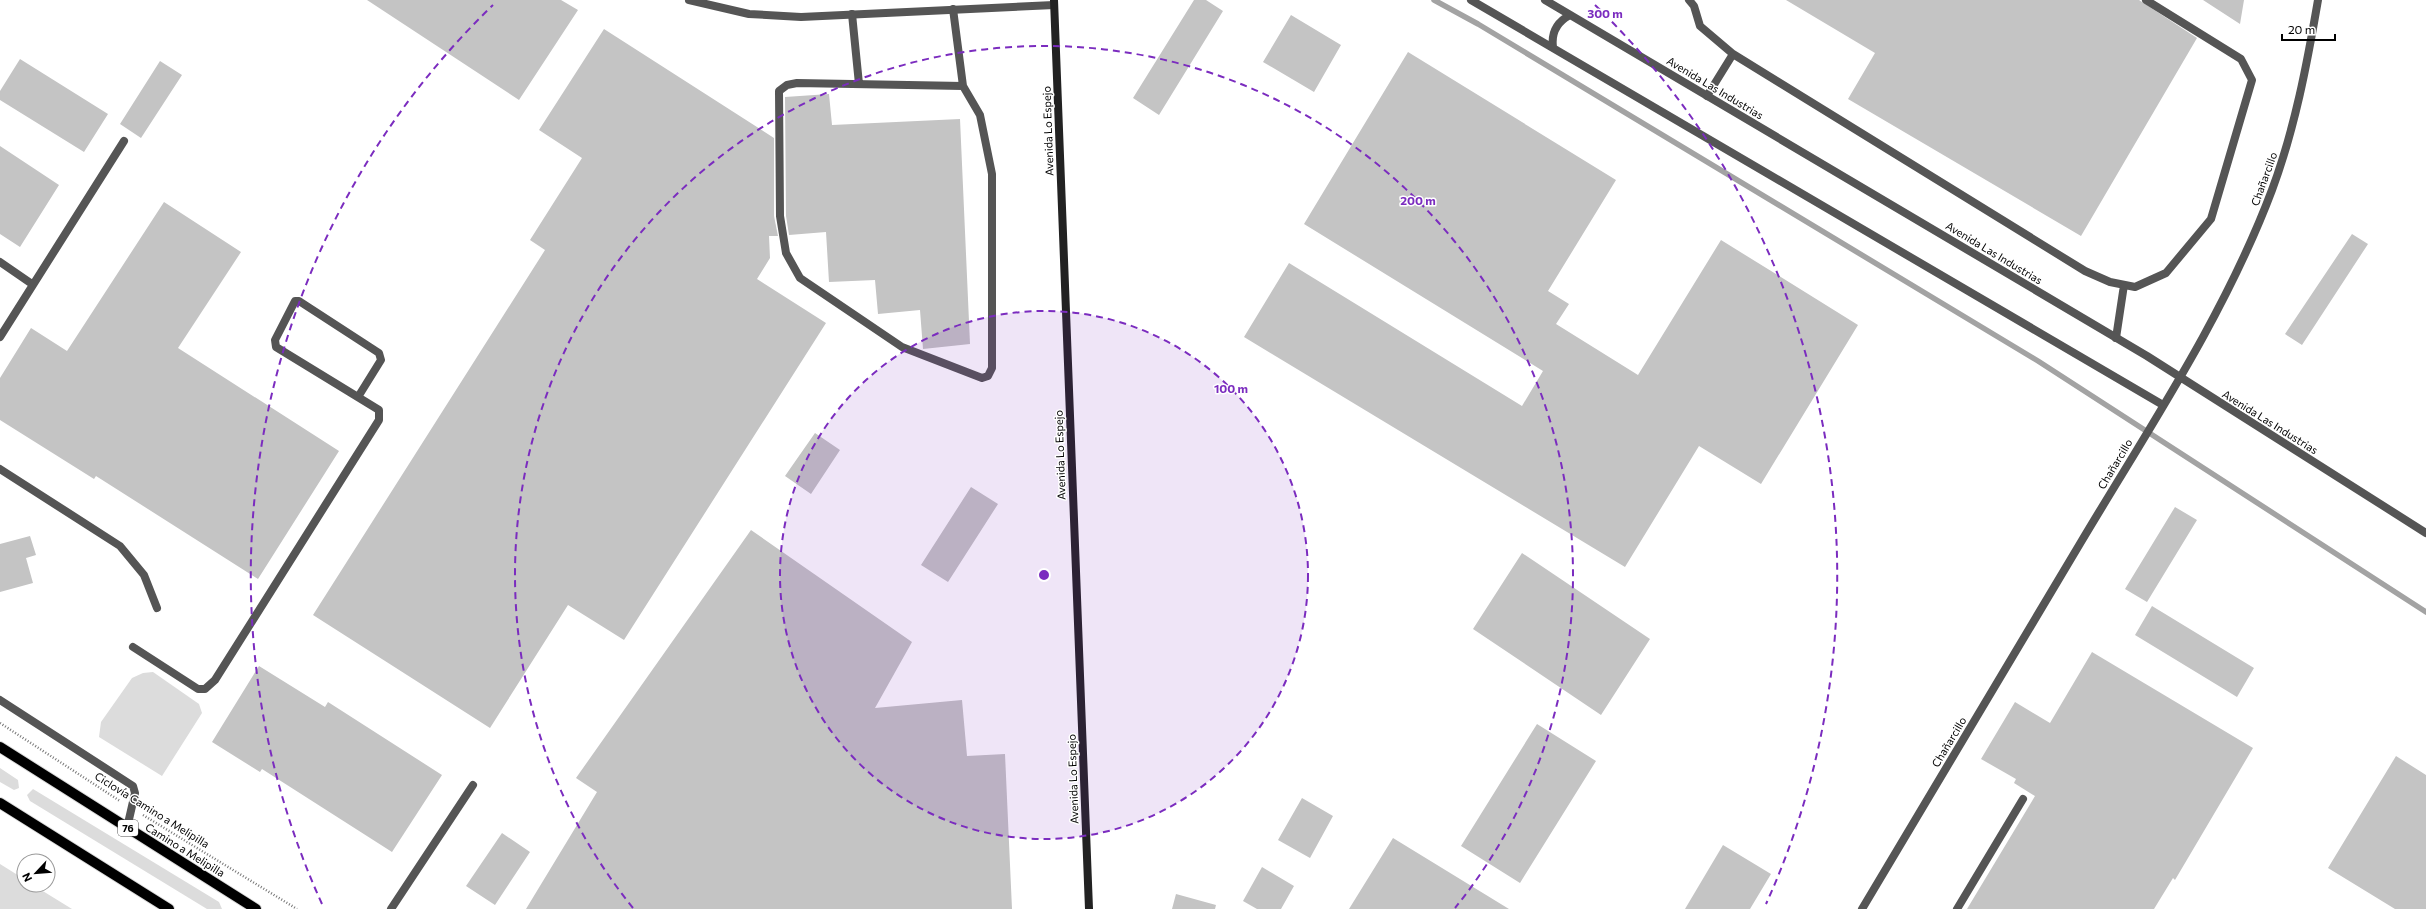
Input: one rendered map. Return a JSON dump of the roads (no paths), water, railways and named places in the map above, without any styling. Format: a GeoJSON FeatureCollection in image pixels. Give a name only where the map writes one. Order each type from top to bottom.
{"type":"FeatureCollection","features":[{"type":"Feature","properties":{"kind":"main road","name":"Avenida Lo Espejo"},"geometry":{"type":"LineString","coordinates":[[1054,2],[1089,909]]}},
{"type":"Feature","properties":{"kind":"main road","name":"Camino a Melipilla"},"geometry":{"type":"LineString","coordinates":[[0,747],[247,906],[256,909]]}},
{"type":"Feature","properties":{"kind":"main road"},"geometry":{"type":"LineString","coordinates":[[0,803],[169,909]]}},
{"type":"Feature","properties":{"kind":"street"},"geometry":{"type":"LineString","coordinates":[[689,0],[723,9],[775,16],[953,9],[1054,2]]}},
{"type":"Feature","properties":{"kind":"street"},"geometry":{"type":"LineString","coordinates":[[1471,0],[2163,405]]}},
{"type":"Feature","properties":{"kind":"street","name":"Avenida Las Industrias"},"geometry":{"type":"LineString","coordinates":[[1545,0],[2116,338],[2426,533]]}},
{"type":"Feature","properties":{"kind":"street"},"geometry":{"type":"LineString","coordinates":[[1689,0],[1694,6],[1700,26],[1732,54],[2085,271],[2110,282],[2135,287],[2166,273],[2211,219],[2252,80],[2241,59],[2146,0]]}},
{"type":"Feature","properties":{"kind":"street","name":"Chañarcillo"},"geometry":{"type":"LineString","coordinates":[[1862,909],[2179,378],[2236,274],[2273,188],[2284,155],[2302,89],[2318,0]]}},
{"type":"Feature","properties":{"kind":"street"},"geometry":{"type":"LineString","coordinates":[[953,9],[963,86],[980,115],[992,174],[992,368],[988,376],[982,378],[902,347],[800,278],[786,252],[780,216],[779,91],[787,85],[797,83],[963,86]]}},
{"type":"Feature","properties":{"kind":"street"},"geometry":{"type":"LineString","coordinates":[[852,14],[859,84]]}},
{"type":"Feature","properties":{"kind":"street"},"geometry":{"type":"LineString","coordinates":[[1553,47],[1556,27],[1570,15]]}},
{"type":"Feature","properties":{"kind":"street"},"geometry":{"type":"LineString","coordinates":[[1707,96],[1732,54]]}},
{"type":"Feature","properties":{"kind":"street"},"geometry":{"type":"LineString","coordinates":[[0,337],[32,284],[124,141]]}},
{"type":"Feature","properties":{"kind":"street"},"geometry":{"type":"LineString","coordinates":[[0,262],[32,284]]}},
{"type":"Feature","properties":{"kind":"street"},"geometry":{"type":"LineString","coordinates":[[2116,338],[2124,285]]}},
{"type":"Feature","properties":{"kind":"street"},"geometry":{"type":"LineString","coordinates":[[133,647],[198,689],[205,689],[215,680],[380,420],[379,410],[276,348],[275,340],[295,300],[299,301],[379,353],[380,360],[358,397]]}},
{"type":"Feature","properties":{"kind":"street"},"geometry":{"type":"LineString","coordinates":[[0,470],[120,546],[144,575],[157,608]]}},
{"type":"Feature","properties":{"kind":"street"},"geometry":{"type":"LineString","coordinates":[[0,700],[133,786],[135,793],[127,828]]}},
{"type":"Feature","properties":{"kind":"street"},"geometry":{"type":"LineString","coordinates":[[391,909],[473,785]]}},
{"type":"Feature","properties":{"kind":"street"},"geometry":{"type":"LineString","coordinates":[[1957,909],[2023,800]]}},
{"type":"Feature","properties":{"kind":"waterway"},"geometry":{"type":"LineString","coordinates":[[1434,0],[1478,24],[2038,361],[2426,612]]}}]}
